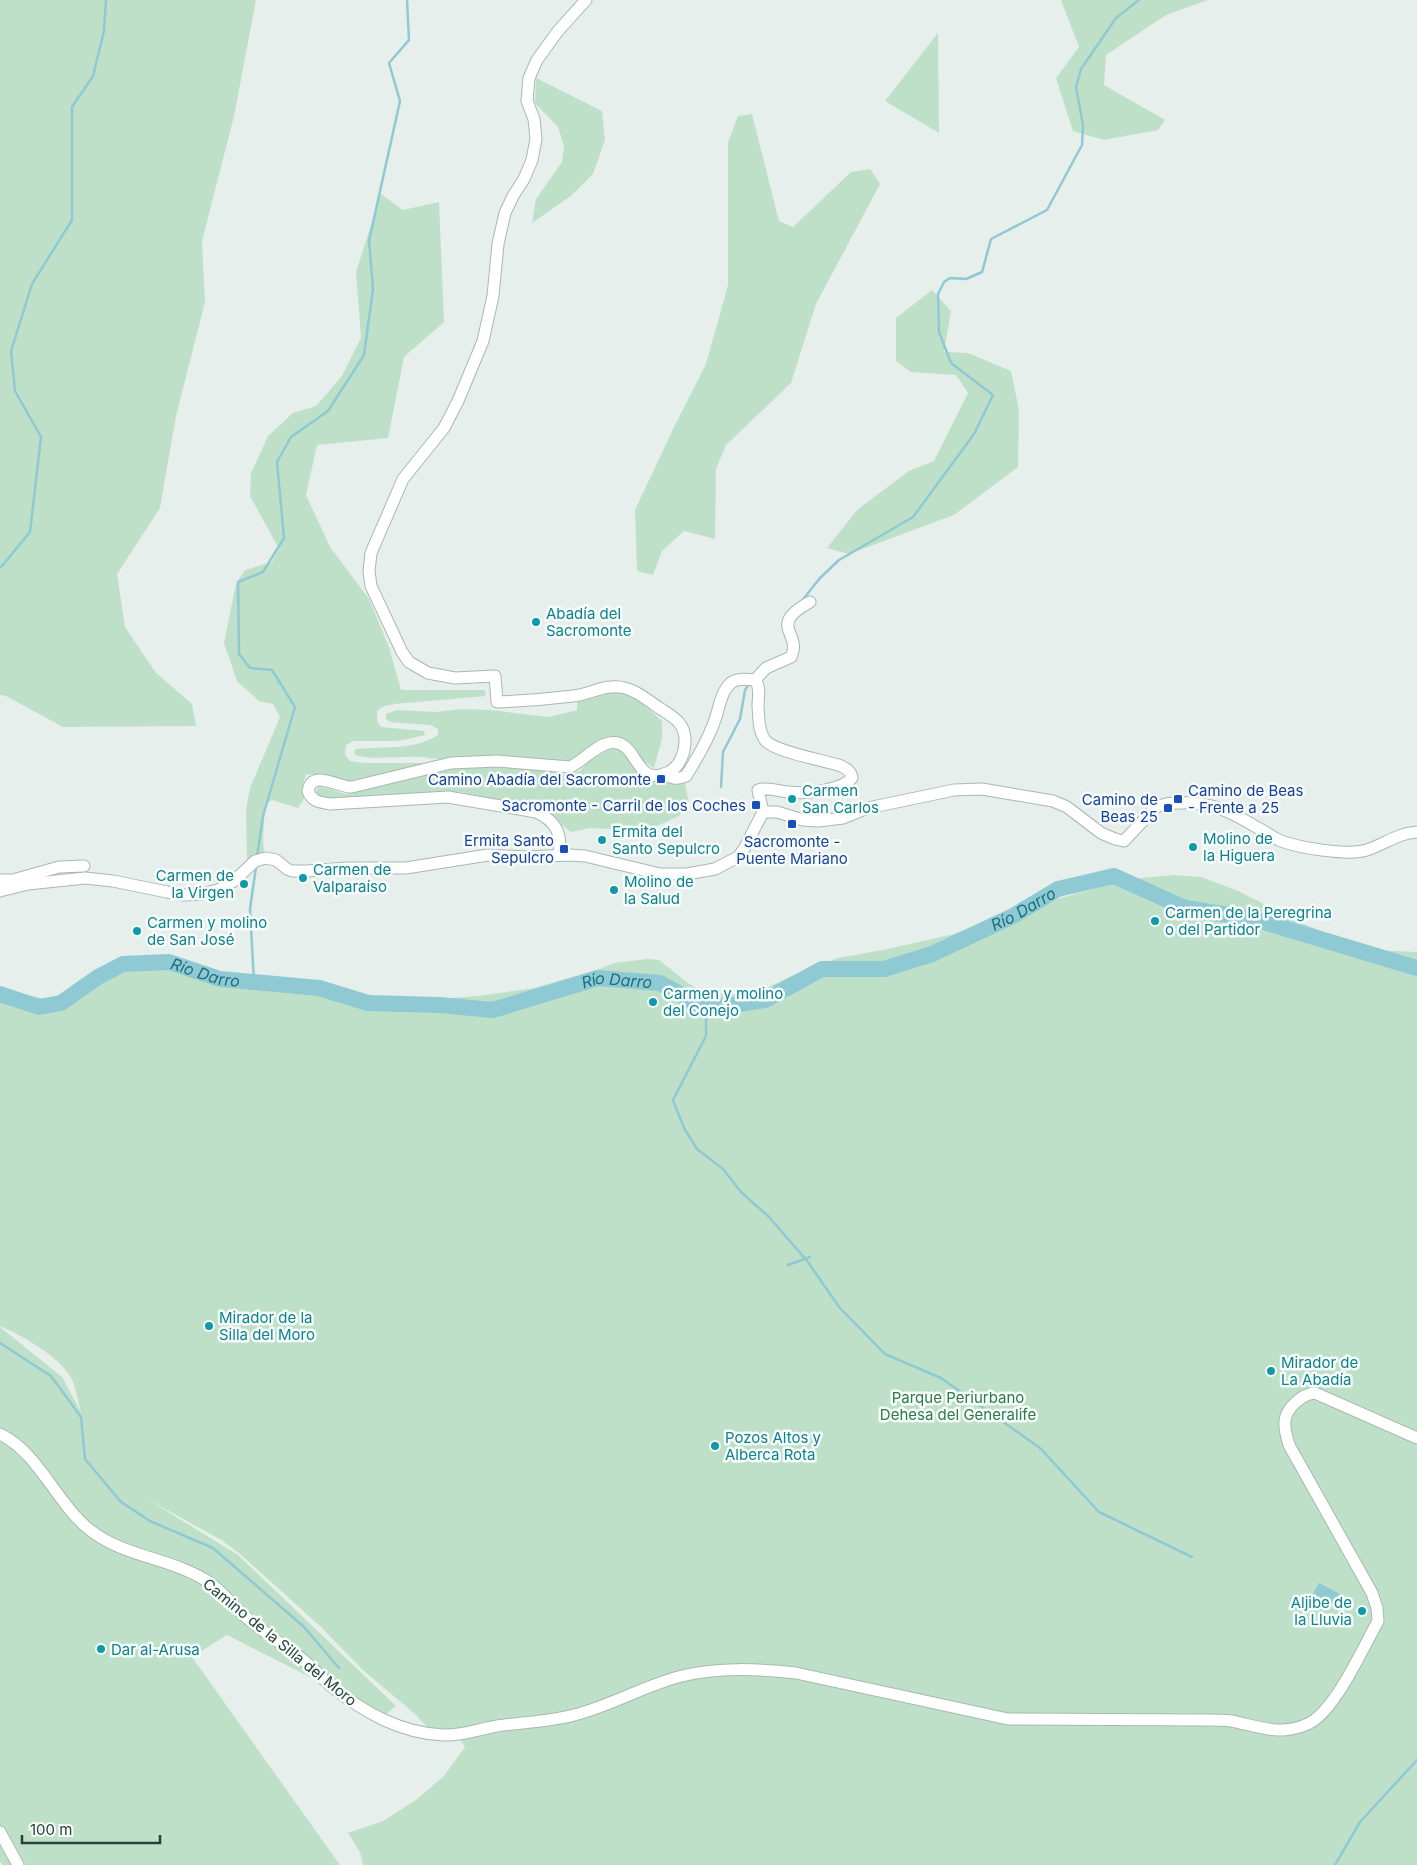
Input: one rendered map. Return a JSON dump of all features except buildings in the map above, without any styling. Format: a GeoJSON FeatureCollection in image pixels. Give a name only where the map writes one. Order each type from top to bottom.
{"type":"FeatureCollection","features":[{"type":"Feature","properties":{"kind":"street"},"geometry":{"type":"LineString","coordinates":[[559,855],[557,829],[546,816],[536,812],[448,797],[340,804],[324,803],[313,799],[309,788],[313,781],[321,780],[345,788],[456,763],[503,761],[570,767],[578,764],[604,744],[618,742],[626,747],[643,771],[654,775],[663,774],[674,768],[683,754],[685,734],[678,720],[631,690],[615,687],[599,688],[576,696],[498,702],[495,676],[455,678],[428,673],[409,662],[402,652],[371,586],[369,572],[372,553],[403,480],[444,428],[484,341],[493,296],[498,244],[505,213],[532,160],[536,139],[534,119],[527,101],[530,78],[537,60],[558,31],[586,0]]}},
{"type":"Feature","properties":{"kind":"street"},"geometry":{"type":"LineString","coordinates":[[663,774],[673,779],[680,779],[686,776],[711,733],[721,698],[732,682],[755,680],[766,668],[791,657],[794,648],[788,631],[788,623],[791,615],[810,602]]}},
{"type":"Feature","properties":{"kind":"street"},"geometry":{"type":"LineString","coordinates":[[0,891],[28,884],[85,878],[113,881],[167,892],[202,894],[221,889],[260,859],[282,864],[292,870],[392,869],[436,865],[488,855],[526,857],[559,855],[585,856],[660,874],[687,874],[708,870],[730,862],[738,857],[744,849],[762,812],[758,790],[788,792],[820,791],[848,782],[852,778],[848,770],[841,766],[783,751],[772,747],[765,741],[760,727],[758,686],[755,680]]}},
{"type":"Feature","properties":{"kind":"street"},"geometry":{"type":"LineString","coordinates":[[762,812],[777,812],[811,822],[832,820],[882,805],[967,788],[998,791],[1053,801],[1067,807],[1101,833],[1124,841],[1161,804],[1190,802],[1212,804],[1280,840],[1307,849],[1340,852],[1366,851],[1404,834],[1417,832]]}},
{"type":"Feature","properties":{"kind":"street"},"geometry":{"type":"LineString","coordinates":[[0,880],[21,878],[59,867],[84,866]]}},
{"type":"Feature","properties":{"kind":"street","name":"Camino de la Silla del Moro"},"geometry":{"type":"LineString","coordinates":[[0,1434],[19,1445],[77,1518],[90,1530],[107,1541],[127,1550],[190,1572],[215,1586],[246,1617],[371,1715],[392,1724],[423,1733],[446,1735],[472,1733],[496,1727],[577,1715],[680,1676],[731,1670],[796,1672],[1008,1719],[1208,1720],[1230,1721],[1269,1729],[1283,1730],[1301,1727],[1319,1716],[1334,1698],[1378,1621],[1377,1608],[1372,1593],[1289,1445],[1285,1421],[1288,1412],[1299,1399],[1308,1394],[1315,1393],[1417,1438]]}},
{"type":"Feature","properties":{"kind":"street"},"geometry":{"type":"LineString","coordinates":[[0,1832],[18,1865]]}},
{"type":"Feature","properties":{"kind":"green space"},"geometry":{"type":"Polygon","coordinates":[[[0,0],[256,0],[234,116],[202,241],[205,302],[176,416],[160,508],[117,574],[125,627],[156,673],[192,704],[196,726],[63,727],[6,696],[0,695],[0,0]]]}},
{"type":"Feature","properties":{"kind":"green space"},"geometry":{"type":"Polygon","coordinates":[[[1061,0],[1208,0],[1166,15],[1106,55],[1104,85],[1165,120],[1158,130],[1104,140],[1073,131],[1056,78],[1079,47],[1061,0]]]}},
{"type":"Feature","properties":{"kind":"green space"},"geometry":{"type":"Polygon","coordinates":[[[938,33],[939,133],[885,101],[938,33]]]}},
{"type":"Feature","properties":{"kind":"green space"},"geometry":{"type":"Polygon","coordinates":[[[536,78],[602,111],[605,140],[593,174],[572,195],[532,223],[536,199],[562,162],[564,146],[558,127],[535,103],[536,78]]]}},
{"type":"Feature","properties":{"kind":"green space"},"geometry":{"type":"Polygon","coordinates":[[[752,114],[779,221],[793,227],[851,172],[870,169],[880,184],[816,304],[791,383],[726,445],[716,469],[715,539],[684,531],[662,551],[653,575],[637,571],[635,510],[706,364],[728,285],[728,142],[738,116],[752,114]]]}},
{"type":"Feature","properties":{"kind":"green space"},"geometry":{"type":"Polygon","coordinates":[[[381,194],[403,210],[439,202],[444,322],[404,357],[388,438],[317,445],[306,495],[330,547],[369,599],[389,647],[401,690],[485,690],[486,696],[394,704],[382,707],[377,711],[377,721],[381,727],[424,731],[425,735],[398,741],[354,741],[346,745],[345,755],[350,761],[364,763],[428,763],[429,765],[367,781],[347,782],[311,774],[306,775],[303,784],[305,797],[298,808],[272,800],[265,804],[264,854],[247,859],[246,810],[250,788],[280,717],[273,704],[259,701],[237,681],[224,643],[236,584],[245,570],[272,562],[279,549],[250,496],[251,473],[268,436],[293,413],[316,406],[342,376],[361,338],[356,272],[381,194]]]}},
{"type":"Feature","properties":{"kind":"green space"},"geometry":{"type":"Polygon","coordinates":[[[932,290],[951,311],[944,352],[968,353],[1011,371],[1019,410],[1018,467],[954,515],[849,554],[827,548],[858,509],[909,471],[934,461],[968,393],[956,375],[911,372],[896,361],[896,318],[932,290]]]}},
{"type":"Feature","properties":{"kind":"green space"},"geometry":{"type":"Polygon","coordinates":[[[615,692],[631,695],[662,721],[662,739],[654,768],[638,757],[624,740],[614,737],[602,740],[574,760],[550,763],[452,757],[439,759],[421,757],[373,758],[357,756],[354,753],[356,749],[419,744],[438,735],[438,729],[430,725],[390,722],[386,719],[386,714],[397,710],[435,712],[462,709],[490,710],[549,717],[577,710],[577,699],[599,693],[615,692]]]}},
{"type":"Feature","properties":{"kind":"green space"},"geometry":{"type":"Polygon","coordinates":[[[614,747],[625,754],[634,769],[644,777],[650,780],[685,784],[689,803],[679,816],[641,833],[621,836],[609,829],[590,828],[571,832],[541,809],[460,792],[334,800],[322,797],[316,792],[318,787],[321,787],[346,794],[461,767],[535,768],[566,775],[580,771],[593,756],[603,749],[614,747]]]}},
{"type":"Feature","properties":{"kind":"green space","name":"Parque Periurbano Dehesa del Generalife"},"geometry":{"type":"Polygon","coordinates":[[[1173,875],[1201,877],[1238,891],[1295,920],[1352,945],[1371,950],[1417,952],[1417,1865],[363,1865],[360,1852],[348,1833],[383,1821],[416,1800],[443,1777],[465,1747],[460,1739],[429,1729],[415,1714],[365,1672],[321,1627],[240,1554],[223,1541],[147,1499],[238,1555],[396,1706],[385,1715],[227,1635],[192,1657],[340,1865],[2,1865],[0,1861],[0,1327],[62,1377],[81,1412],[73,1382],[60,1364],[31,1342],[0,1326],[0,989],[46,999],[66,998],[123,966],[160,963],[205,973],[282,980],[400,1000],[439,999],[479,996],[534,988],[597,970],[614,963],[648,959],[659,960],[688,983],[704,992],[745,995],[838,958],[954,934],[1011,912],[1112,884],[1141,878],[1173,875]]]}},
{"type":"Feature","properties":{"kind":"water"},"geometry":{"type":"Polygon","coordinates":[[[1319,1583],[1340,1594],[1333,1604],[1313,1594],[1319,1583]]]}},
{"type":"Feature","properties":{"kind":"waterway"},"geometry":{"type":"LineString","coordinates":[[0,567],[30,532],[41,437],[15,391],[11,351],[32,284],[72,220],[72,107],[93,76],[104,31],[106,0]]}},
{"type":"Feature","properties":{"kind":"waterway"},"geometry":{"type":"LineString","coordinates":[[257,856],[263,816],[295,707],[272,670],[250,668],[239,654],[238,582],[263,572],[284,538],[277,462],[291,437],[328,411],[364,355],[373,289],[369,241],[400,101],[389,63],[409,40],[407,0]]}},
{"type":"Feature","properties":{"kind":"waterway"},"geometry":{"type":"LineString","coordinates":[[801,602],[820,578],[839,560],[913,517],[974,434],[993,395],[951,363],[939,332],[938,294],[944,282],[950,278],[966,279],[982,272],[991,239],[1047,210],[1082,145],[1083,125],[1076,87],[1081,69],[1116,18],[1139,0]]}},
{"type":"Feature","properties":{"kind":"waterway"},"geometry":{"type":"LineString","coordinates":[[721,787],[723,752],[740,719],[745,690],[749,684]]}},
{"type":"Feature","properties":{"kind":"waterway"},"geometry":{"type":"LineString","coordinates":[[254,982],[250,909],[256,867]]}},
{"type":"Feature","properties":{"kind":"waterway","name":"Río Darro"},"geometry":{"type":"LineString","coordinates":[[0,994],[39,1007],[61,1003],[98,977],[123,964],[169,962],[220,979],[319,988],[368,1003],[439,1005],[493,1010],[598,978],[660,983],[706,1009],[765,1000],[822,969],[884,969],[932,954],[1013,916],[1058,889],[1114,876],[1185,908],[1254,919],[1417,968]]}},
{"type":"Feature","properties":{"kind":"waterway"},"geometry":{"type":"LineString","coordinates":[[706,1009],[706,1036],[673,1100],[684,1128],[697,1149],[723,1169],[741,1192],[769,1217],[808,1262],[839,1307],[885,1354],[941,1378],[1040,1448],[1099,1512],[1192,1557]]}},
{"type":"Feature","properties":{"kind":"waterway"},"geometry":{"type":"LineString","coordinates":[[788,1265],[810,1257]]}},
{"type":"Feature","properties":{"kind":"waterway"},"geometry":{"type":"LineString","coordinates":[[0,1343],[51,1376],[81,1417],[85,1459],[121,1502],[150,1521],[213,1548],[304,1627],[339,1668]]}},
{"type":"Feature","properties":{"kind":"waterway"},"geometry":{"type":"LineString","coordinates":[[1335,1865],[1360,1822],[1417,1760]]}},
{"type":"Feature","properties":{"kind":"place","name":"Abadía del Sacromonte"},"geometry":{"type":"Point","coordinates":[536,622]}},
{"type":"Feature","properties":{"kind":"place","name":"Camino Abadía del Sacromonte"},"geometry":{"type":"Point","coordinates":[661,779]}},
{"type":"Feature","properties":{"kind":"place","name":"Carmen San Carlos"},"geometry":{"type":"Point","coordinates":[792,799]}},
{"type":"Feature","properties":{"kind":"place","name":"Camino de Beas - Frente a 25"},"geometry":{"type":"Point","coordinates":[1178,799]}},
{"type":"Feature","properties":{"kind":"place","name":"Sacromonte - Carril de los Coches"},"geometry":{"type":"Point","coordinates":[756,805]}},
{"type":"Feature","properties":{"kind":"place","name":"Camino de Beas 25"},"geometry":{"type":"Point","coordinates":[1168,808]}},
{"type":"Feature","properties":{"kind":"place","name":"Sacromonte - Puente Mariano"},"geometry":{"type":"Point","coordinates":[792,824]}},
{"type":"Feature","properties":{"kind":"place","name":"Ermita del Santo Sepulcro"},"geometry":{"type":"Point","coordinates":[602,840]}},
{"type":"Feature","properties":{"kind":"place","name":"Molino de la Higuera"},"geometry":{"type":"Point","coordinates":[1193,847]}},
{"type":"Feature","properties":{"kind":"place","name":"Ermita Santo Sepulcro"},"geometry":{"type":"Point","coordinates":[564,849]}},
{"type":"Feature","properties":{"kind":"place","name":"Carmen de Valparaíso"},"geometry":{"type":"Point","coordinates":[303,878]}},
{"type":"Feature","properties":{"kind":"place","name":"Carmen de la Virgen"},"geometry":{"type":"Point","coordinates":[244,884]}},
{"type":"Feature","properties":{"kind":"place","name":"Molino de la Salud"},"geometry":{"type":"Point","coordinates":[614,890]}},
{"type":"Feature","properties":{"kind":"place","name":"Carmen de la Peregrina o del Partidor"},"geometry":{"type":"Point","coordinates":[1155,921]}},
{"type":"Feature","properties":{"kind":"place","name":"Carmen y molino de San José"},"geometry":{"type":"Point","coordinates":[137,931]}},
{"type":"Feature","properties":{"kind":"place","name":"Carmen y molino del Conejo"},"geometry":{"type":"Point","coordinates":[653,1002]}},
{"type":"Feature","properties":{"kind":"place","name":"Mirador de la Silla del Moro"},"geometry":{"type":"Point","coordinates":[209,1326]}},
{"type":"Feature","properties":{"kind":"place","name":"Mirador de La Abadía"},"geometry":{"type":"Point","coordinates":[1271,1371]}},
{"type":"Feature","properties":{"kind":"place","name":"Pozos Altos y Alberca Rota"},"geometry":{"type":"Point","coordinates":[715,1446]}},
{"type":"Feature","properties":{"kind":"place","name":"Aljibe de la Lluvia"},"geometry":{"type":"Point","coordinates":[1362,1611]}},
{"type":"Feature","properties":{"kind":"place","name":"Dar al-Arusa"},"geometry":{"type":"Point","coordinates":[101,1649]}}]}
